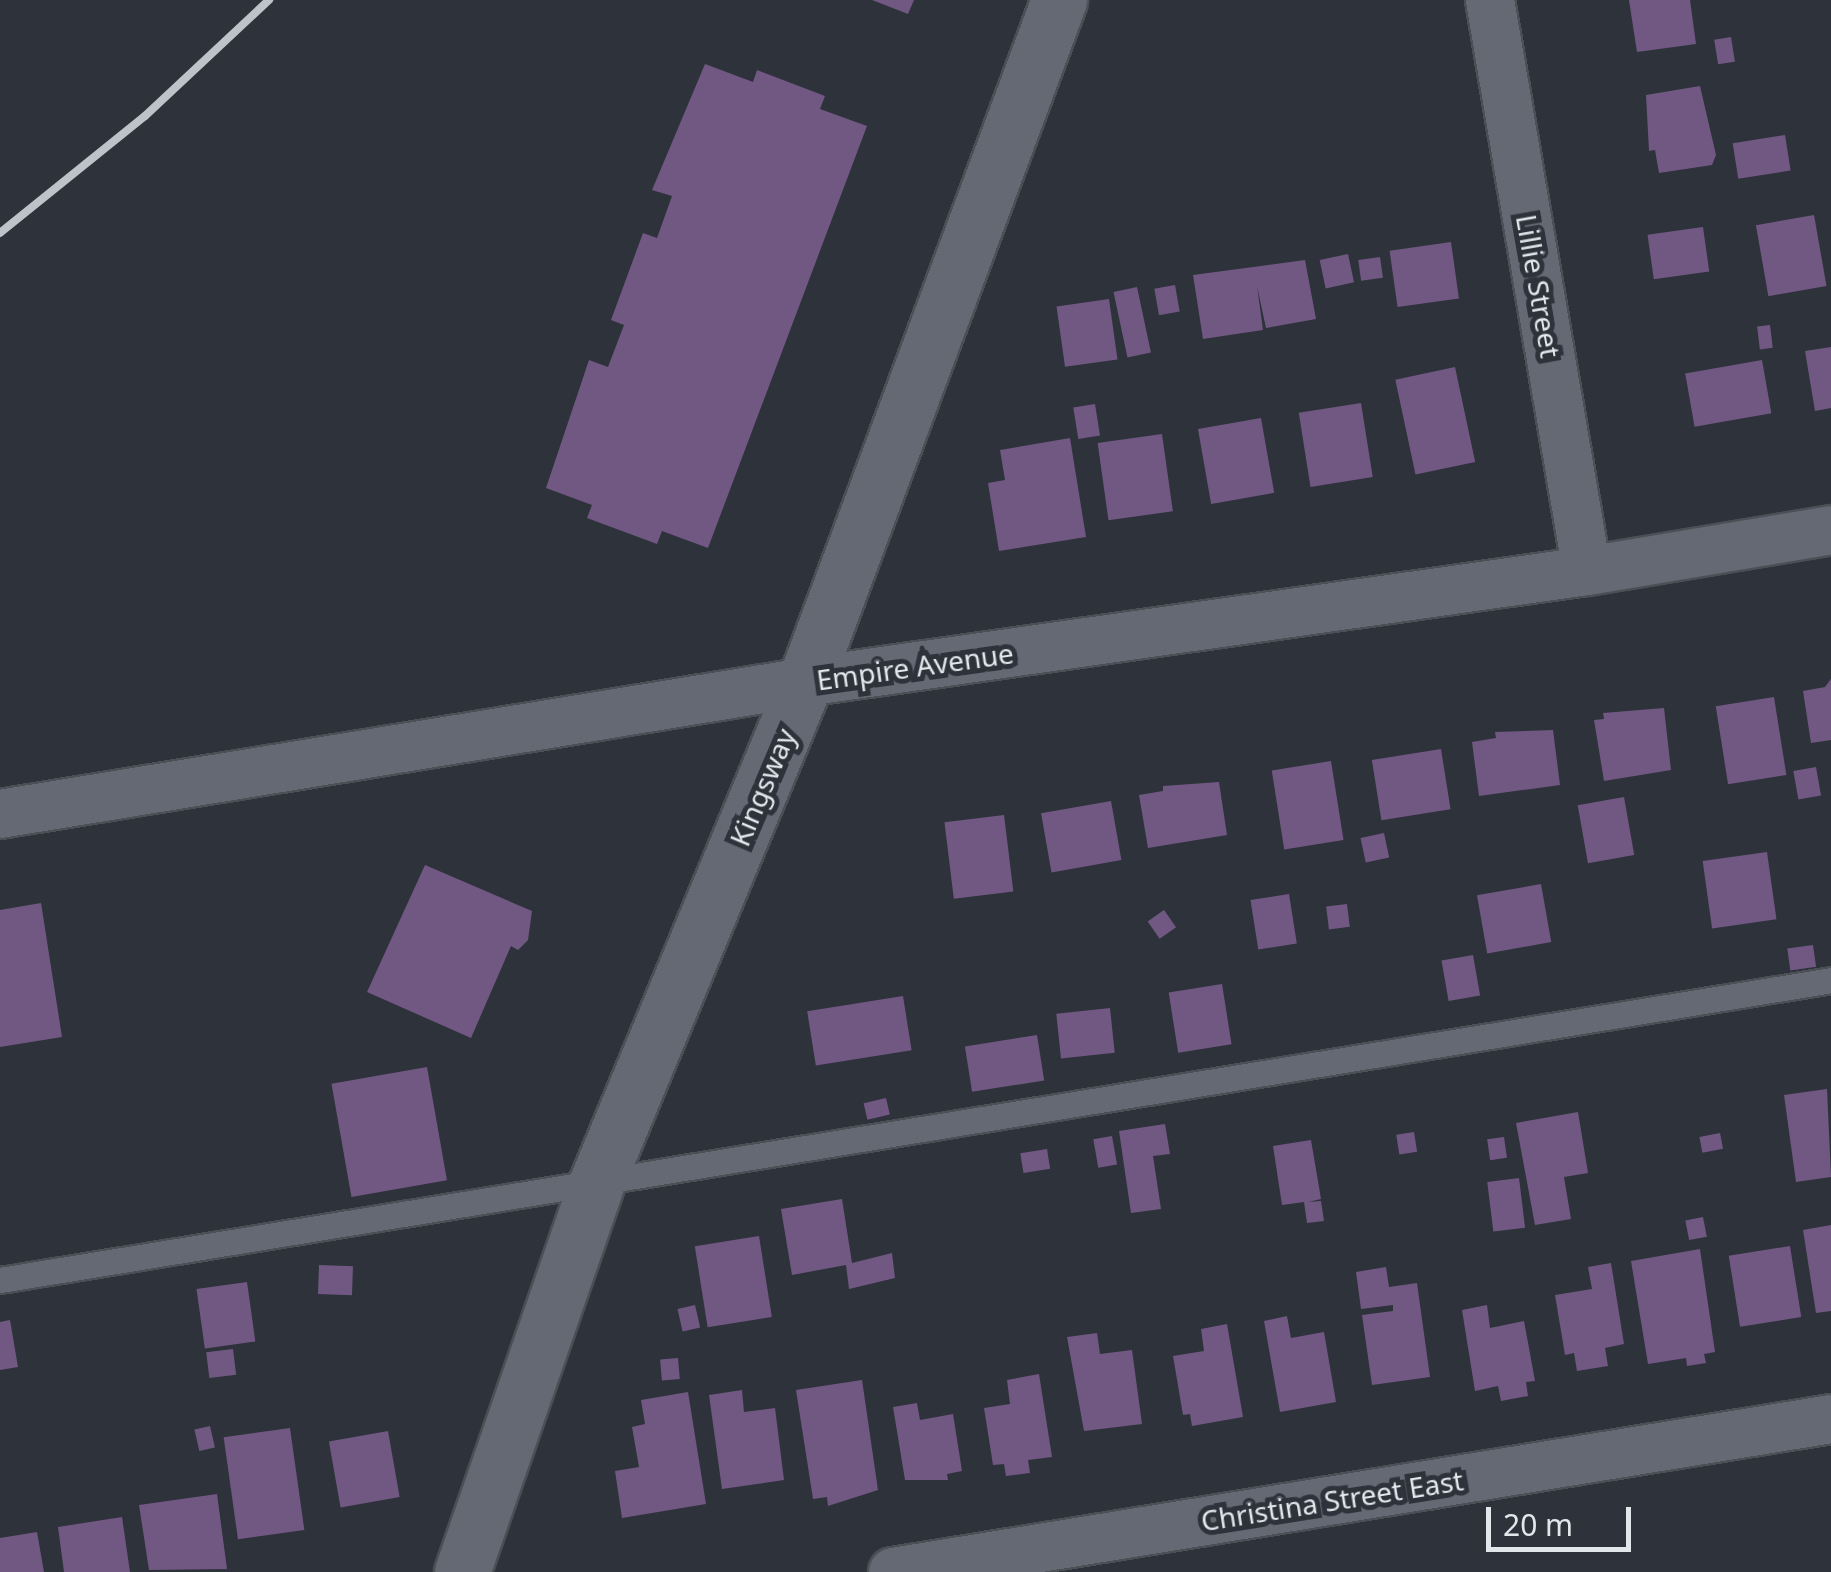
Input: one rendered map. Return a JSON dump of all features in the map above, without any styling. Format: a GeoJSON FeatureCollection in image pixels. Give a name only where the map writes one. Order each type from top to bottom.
{"type":"FeatureCollection","features":[{"type":"Feature","properties":{"kind":"main road","name":"Kingsway"},"geometry":{"type":"LineString","coordinates":[[462,1572],[596,1184],[805,682],[1059,0]]}},
{"type":"Feature","properties":{"kind":"street","name":"Lillie Street"},"geometry":{"type":"LineString","coordinates":[[1490,0],[1587,571]]}},
{"type":"Feature","properties":{"kind":"street","name":"Empire Avenue"},"geometry":{"type":"LineString","coordinates":[[0,814],[805,682],[1587,571],[1831,530]]}},
{"type":"Feature","properties":{"kind":"street","name":"Christina Street East"},"geometry":{"type":"LineString","coordinates":[[893,1572],[1831,1419]]}},
{"type":"Feature","properties":{"kind":"lane"},"geometry":{"type":"LineString","coordinates":[[0,1280],[1831,980]]}},
{"type":"Feature","properties":{"kind":"building"},"geometry":{"type":"Polygon","coordinates":[[[872,0],[914,0],[908,14],[872,0]]]}},
{"type":"Feature","properties":{"kind":"building"},"geometry":{"type":"Polygon","coordinates":[[[1629,0],[1690,0],[1696,44],[1637,52],[1629,0]]]}},
{"type":"Feature","properties":{"kind":"building"},"geometry":{"type":"Polygon","coordinates":[[[1731,37],[1735,62],[1718,64],[1714,40],[1731,37]]]}},
{"type":"Feature","properties":{"kind":"building"},"geometry":{"type":"Polygon","coordinates":[[[705,64],[753,82],[757,70],[825,96],[820,109],[867,126],[708,548],[662,531],[657,544],[587,518],[592,505],[546,488],[589,360],[608,367],[624,325],[611,320],[643,233],[657,238],[672,196],[652,190],[705,64]]]}},
{"type":"Feature","properties":{"kind":"building"},"geometry":{"type":"Polygon","coordinates":[[[1700,86],[1716,155],[1712,165],[1659,173],[1655,150],[1649,151],[1646,95],[1700,86]]]}},
{"type":"Feature","properties":{"kind":"building"},"geometry":{"type":"Polygon","coordinates":[[[1785,135],[1791,171],[1738,179],[1733,143],[1785,135]]]}},
{"type":"Feature","properties":{"kind":"building"},"geometry":{"type":"Polygon","coordinates":[[[1814,215],[1827,286],[1768,296],[1756,225],[1814,215]]]}},
{"type":"Feature","properties":{"kind":"building"},"geometry":{"type":"Polygon","coordinates":[[[1703,227],[1709,272],[1654,279],[1648,235],[1703,227]]]}},
{"type":"Feature","properties":{"kind":"building"},"geometry":{"type":"Polygon","coordinates":[[[1451,242],[1459,298],[1398,307],[1390,251],[1451,242]]]}},
{"type":"Feature","properties":{"kind":"building"},"geometry":{"type":"Polygon","coordinates":[[[1348,254],[1354,282],[1326,288],[1320,260],[1348,254]]]}},
{"type":"Feature","properties":{"kind":"building"},"geometry":{"type":"Polygon","coordinates":[[[1380,257],[1383,278],[1361,281],[1358,260],[1380,257]]]}},
{"type":"Feature","properties":{"kind":"building"},"geometry":{"type":"Polygon","coordinates":[[[1305,260],[1316,319],[1266,328],[1257,286],[1263,330],[1203,339],[1193,275],[1305,260]]]}},
{"type":"Feature","properties":{"kind":"building"},"geometry":{"type":"Polygon","coordinates":[[[1175,285],[1180,312],[1159,315],[1154,289],[1175,285]]]}},
{"type":"Feature","properties":{"kind":"building"},"geometry":{"type":"Polygon","coordinates":[[[1137,287],[1151,353],[1127,358],[1114,292],[1137,287]]]}},
{"type":"Feature","properties":{"kind":"building"},"geometry":{"type":"Polygon","coordinates":[[[1109,299],[1117,359],[1065,367],[1057,306],[1109,299]]]}},
{"type":"Feature","properties":{"kind":"building"},"geometry":{"type":"Polygon","coordinates":[[[1770,325],[1773,348],[1760,349],[1757,327],[1770,325]]]}},
{"type":"Feature","properties":{"kind":"building"},"geometry":{"type":"Polygon","coordinates":[[[1831,347],[1831,408],[1815,411],[1805,351],[1831,347]]]}},
{"type":"Feature","properties":{"kind":"building"},"geometry":{"type":"Polygon","coordinates":[[[1762,360],[1771,413],[1695,427],[1685,374],[1762,360]]]}},
{"type":"Feature","properties":{"kind":"building"},"geometry":{"type":"Polygon","coordinates":[[[1455,367],[1475,462],[1416,475],[1395,380],[1455,367]]]}},
{"type":"Feature","properties":{"kind":"building"},"geometry":{"type":"Polygon","coordinates":[[[1361,403],[1373,477],[1311,487],[1299,413],[1361,403]]]}},
{"type":"Feature","properties":{"kind":"building"},"geometry":{"type":"Polygon","coordinates":[[[1095,404],[1100,436],[1078,439],[1073,407],[1095,404]]]}},
{"type":"Feature","properties":{"kind":"building"},"geometry":{"type":"Polygon","coordinates":[[[1261,418],[1274,493],[1211,504],[1198,429],[1261,418]]]}},
{"type":"Feature","properties":{"kind":"building"},"geometry":{"type":"Polygon","coordinates":[[[1162,434],[1173,511],[1108,520],[1098,443],[1162,434]]]}},
{"type":"Feature","properties":{"kind":"building"},"geometry":{"type":"Polygon","coordinates":[[[1070,438],[1086,537],[999,551],[988,483],[1005,480],[1000,450],[1070,438]]]}},
{"type":"Feature","properties":{"kind":"building"},"geometry":{"type":"Polygon","coordinates":[[[1831,679],[1831,740],[1811,743],[1803,691],[1825,687],[1831,679]]]}},
{"type":"Feature","properties":{"kind":"building"},"geometry":{"type":"Polygon","coordinates":[[[1774,697],[1786,775],[1728,784],[1716,706],[1774,697]]]}},
{"type":"Feature","properties":{"kind":"building"},"geometry":{"type":"Polygon","coordinates":[[[1664,708],[1671,770],[1604,781],[1594,720],[1604,719],[1603,713],[1664,708]]]}},
{"type":"Feature","properties":{"kind":"building"},"geometry":{"type":"Polygon","coordinates":[[[1553,730],[1560,785],[1479,796],[1472,742],[1496,738],[1495,732],[1553,730]]]}},
{"type":"Feature","properties":{"kind":"building"},"geometry":{"type":"Polygon","coordinates":[[[1441,749],[1451,809],[1381,820],[1372,760],[1441,749]]]}},
{"type":"Feature","properties":{"kind":"building"},"geometry":{"type":"Polygon","coordinates":[[[1331,761],[1344,840],[1284,849],[1272,770],[1331,761]]]}},
{"type":"Feature","properties":{"kind":"building"},"geometry":{"type":"Polygon","coordinates":[[[1816,767],[1821,796],[1798,800],[1793,771],[1816,767]]]}},
{"type":"Feature","properties":{"kind":"building"},"geometry":{"type":"Polygon","coordinates":[[[1219,782],[1227,835],[1148,848],[1139,795],[1163,791],[1163,786],[1219,782]]]}},
{"type":"Feature","properties":{"kind":"building"},"geometry":{"type":"Polygon","coordinates":[[[1624,797],[1634,855],[1588,863],[1578,805],[1624,797]]]}},
{"type":"Feature","properties":{"kind":"building"},"geometry":{"type":"Polygon","coordinates":[[[1111,801],[1121,860],[1051,872],[1041,813],[1111,801]]]}},
{"type":"Feature","properties":{"kind":"building"},"geometry":{"type":"Polygon","coordinates":[[[1004,815],[1013,891],[954,899],[944,822],[1004,815]]]}},
{"type":"Feature","properties":{"kind":"building"},"geometry":{"type":"Polygon","coordinates":[[[1384,833],[1389,857],[1366,862],[1361,838],[1384,833]]]}},
{"type":"Feature","properties":{"kind":"building"},"geometry":{"type":"Polygon","coordinates":[[[1767,852],[1776,919],[1712,928],[1703,861],[1767,852]]]}},
{"type":"Feature","properties":{"kind":"building"},"geometry":{"type":"Polygon","coordinates":[[[425,865],[532,911],[528,940],[518,950],[511,946],[471,1038],[367,992],[425,865]]]}},
{"type":"Feature","properties":{"kind":"building"},"geometry":{"type":"Polygon","coordinates":[[[1541,884],[1551,942],[1487,953],[1477,895],[1541,884]]]}},
{"type":"Feature","properties":{"kind":"building"},"geometry":{"type":"Polygon","coordinates":[[[1289,894],[1297,943],[1258,949],[1250,900],[1289,894]]]}},
{"type":"Feature","properties":{"kind":"building"},"geometry":{"type":"Polygon","coordinates":[[[41,903],[62,1037],[0,1047],[0,910],[41,903]]]}},
{"type":"Feature","properties":{"kind":"building"},"geometry":{"type":"Polygon","coordinates":[[[1347,904],[1350,927],[1329,929],[1326,907],[1347,904]]]}},
{"type":"Feature","properties":{"kind":"building"},"geometry":{"type":"Polygon","coordinates":[[[1164,910],[1176,927],[1160,939],[1148,921],[1164,910]]]}},
{"type":"Feature","properties":{"kind":"building"},"geometry":{"type":"Polygon","coordinates":[[[1813,945],[1816,967],[1790,970],[1787,949],[1813,945]]]}},
{"type":"Feature","properties":{"kind":"building"},"geometry":{"type":"Polygon","coordinates":[[[1473,955],[1480,995],[1449,1001],[1441,961],[1473,955]]]}},
{"type":"Feature","properties":{"kind":"building"},"geometry":{"type":"Polygon","coordinates":[[[1222,984],[1232,1044],[1178,1053],[1169,992],[1222,984]]]}},
{"type":"Feature","properties":{"kind":"building"},"geometry":{"type":"Polygon","coordinates":[[[903,996],[912,1050],[816,1065],[807,1011],[903,996]]]}},
{"type":"Feature","properties":{"kind":"building"},"geometry":{"type":"Polygon","coordinates":[[[1110,1008],[1115,1053],[1061,1058],[1056,1014],[1110,1008]]]}},
{"type":"Feature","properties":{"kind":"building"},"geometry":{"type":"Polygon","coordinates":[[[1037,1035],[1044,1080],[972,1092],[965,1046],[1037,1035]]]}},
{"type":"Feature","properties":{"kind":"building"},"geometry":{"type":"Polygon","coordinates":[[[427,1067],[447,1180],[351,1197],[331,1084],[427,1067]]]}},
{"type":"Feature","properties":{"kind":"building"},"geometry":{"type":"Polygon","coordinates":[[[1827,1089],[1831,1177],[1796,1182],[1784,1095],[1827,1089]]]}},
{"type":"Feature","properties":{"kind":"building"},"geometry":{"type":"Polygon","coordinates":[[[886,1098],[890,1115],[867,1120],[864,1103],[886,1098]]]}},
{"type":"Feature","properties":{"kind":"building"},"geometry":{"type":"Polygon","coordinates":[[[1578,1112],[1588,1173],[1564,1177],[1571,1219],[1535,1225],[1516,1123],[1578,1112]]]}},
{"type":"Feature","properties":{"kind":"building"},"geometry":{"type":"Polygon","coordinates":[[[1165,1124],[1170,1154],[1153,1156],[1161,1209],[1131,1213],[1119,1131],[1165,1124]]]}},
{"type":"Feature","properties":{"kind":"building"},"geometry":{"type":"Polygon","coordinates":[[[1414,1132],[1417,1152],[1399,1155],[1396,1135],[1414,1132]]]}},
{"type":"Feature","properties":{"kind":"building"},"geometry":{"type":"Polygon","coordinates":[[[1720,1133],[1723,1149],[1702,1153],[1699,1137],[1720,1133]]]}},
{"type":"Feature","properties":{"kind":"building"},"geometry":{"type":"Polygon","coordinates":[[[1112,1136],[1117,1165],[1098,1168],[1093,1139],[1112,1136]]]}},
{"type":"Feature","properties":{"kind":"building"},"geometry":{"type":"Polygon","coordinates":[[[1504,1137],[1507,1158],[1490,1160],[1487,1139],[1504,1137]]]}},
{"type":"Feature","properties":{"kind":"building"},"geometry":{"type":"Polygon","coordinates":[[[1311,1140],[1321,1199],[1308,1202],[1321,1201],[1324,1221],[1307,1223],[1304,1202],[1282,1205],[1273,1146],[1311,1140]]]}},
{"type":"Feature","properties":{"kind":"building"},"geometry":{"type":"Polygon","coordinates":[[[1047,1149],[1050,1169],[1023,1173],[1020,1153],[1047,1149]]]}},
{"type":"Feature","properties":{"kind":"building"},"geometry":{"type":"Polygon","coordinates":[[[1519,1178],[1525,1228],[1493,1232],[1487,1182],[1519,1178]]]}},
{"type":"Feature","properties":{"kind":"building"},"geometry":{"type":"Polygon","coordinates":[[[842,1199],[852,1263],[892,1253],[895,1278],[849,1289],[846,1265],[792,1275],[781,1209],[842,1199]]]}},
{"type":"Feature","properties":{"kind":"building"},"geometry":{"type":"Polygon","coordinates":[[[1703,1217],[1707,1237],[1689,1240],[1685,1220],[1703,1217]]]}},
{"type":"Feature","properties":{"kind":"building"},"geometry":{"type":"Polygon","coordinates":[[[1831,1225],[1831,1311],[1816,1313],[1803,1230],[1831,1225]]]}},
{"type":"Feature","properties":{"kind":"building"},"geometry":{"type":"Polygon","coordinates":[[[759,1236],[772,1317],[708,1327],[695,1246],[759,1236]]]}},
{"type":"Feature","properties":{"kind":"building"},"geometry":{"type":"Polygon","coordinates":[[[1790,1246],[1801,1317],[1740,1327],[1729,1256],[1790,1246]]]}},
{"type":"Feature","properties":{"kind":"building"},"geometry":{"type":"Polygon","coordinates":[[[1700,1249],[1715,1352],[1704,1354],[1706,1363],[1687,1366],[1686,1358],[1648,1364],[1631,1261],[1700,1249]]]}},
{"type":"Feature","properties":{"kind":"building"},"geometry":{"type":"Polygon","coordinates":[[[1611,1263],[1624,1344],[1605,1348],[1608,1366],[1577,1371],[1574,1353],[1565,1355],[1555,1295],[1592,1289],[1588,1267],[1611,1263]]]}},
{"type":"Feature","properties":{"kind":"building"},"geometry":{"type":"Polygon","coordinates":[[[319,1265],[353,1266],[352,1295],[318,1294],[319,1265]]]}},
{"type":"Feature","properties":{"kind":"building"},"geometry":{"type":"Polygon","coordinates":[[[1386,1267],[1389,1287],[1417,1283],[1430,1377],[1372,1385],[1362,1315],[1393,1311],[1393,1305],[1361,1309],[1356,1272],[1386,1267]]]}},
{"type":"Feature","properties":{"kind":"building"},"geometry":{"type":"Polygon","coordinates":[[[247,1282],[255,1341],[205,1349],[196,1289],[247,1282]]]}},
{"type":"Feature","properties":{"kind":"building"},"geometry":{"type":"Polygon","coordinates":[[[695,1305],[700,1327],[683,1331],[677,1309],[695,1305]]]}},
{"type":"Feature","properties":{"kind":"building"},"geometry":{"type":"Polygon","coordinates":[[[1487,1305],[1490,1328],[1524,1321],[1535,1381],[1526,1382],[1528,1396],[1501,1401],[1498,1386],[1475,1391],[1462,1310],[1487,1305]]]}},
{"type":"Feature","properties":{"kind":"building"},"geometry":{"type":"Polygon","coordinates":[[[1287,1316],[1291,1338],[1324,1332],[1336,1402],[1280,1412],[1264,1321],[1287,1316]]]}},
{"type":"Feature","properties":{"kind":"building"},"geometry":{"type":"Polygon","coordinates":[[[10,1320],[18,1367],[0,1370],[0,1322],[10,1320]]]}},
{"type":"Feature","properties":{"kind":"building"},"geometry":{"type":"Polygon","coordinates":[[[1227,1324],[1243,1417],[1192,1426],[1190,1414],[1183,1415],[1173,1356],[1204,1351],[1201,1329],[1227,1324]]]}},
{"type":"Feature","properties":{"kind":"building"},"geometry":{"type":"Polygon","coordinates":[[[1097,1333],[1100,1354],[1132,1350],[1142,1424],[1084,1431],[1067,1337],[1097,1333]]]}},
{"type":"Feature","properties":{"kind":"building"},"geometry":{"type":"Polygon","coordinates":[[[233,1349],[236,1375],[209,1378],[206,1352],[233,1349]]]}},
{"type":"Feature","properties":{"kind":"building"},"geometry":{"type":"Polygon","coordinates":[[[678,1358],[680,1379],[662,1380],[660,1360],[678,1358]]]}},
{"type":"Feature","properties":{"kind":"building"},"geometry":{"type":"Polygon","coordinates":[[[1039,1374],[1052,1457],[1028,1460],[1030,1473],[1006,1476],[1004,1464],[993,1465],[984,1408],[1010,1404],[1007,1380],[1039,1374]]]}},
{"type":"Feature","properties":{"kind":"building"},"geometry":{"type":"Polygon","coordinates":[[[862,1380],[878,1490],[828,1506],[827,1497],[813,1499],[796,1390],[862,1380]]]}},
{"type":"Feature","properties":{"kind":"building"},"geometry":{"type":"Polygon","coordinates":[[[742,1390],[744,1412],[775,1408],[784,1480],[722,1489],[709,1395],[742,1390]]]}},
{"type":"Feature","properties":{"kind":"building"},"geometry":{"type":"Polygon","coordinates":[[[688,1392],[706,1504],[622,1518],[615,1471],[639,1467],[632,1427],[645,1424],[641,1400],[688,1392]]]}},
{"type":"Feature","properties":{"kind":"building"},"geometry":{"type":"Polygon","coordinates":[[[917,1403],[920,1420],[953,1414],[962,1471],[947,1474],[948,1480],[905,1480],[893,1407],[917,1403]]]}},
{"type":"Feature","properties":{"kind":"building"},"geometry":{"type":"Polygon","coordinates":[[[210,1426],[215,1447],[199,1451],[194,1430],[210,1426]]]}},
{"type":"Feature","properties":{"kind":"building"},"geometry":{"type":"Polygon","coordinates":[[[290,1428],[304,1530],[238,1539],[224,1437],[290,1428]]]}},
{"type":"Feature","properties":{"kind":"building"},"geometry":{"type":"Polygon","coordinates":[[[388,1431],[400,1497],[341,1507],[329,1441],[388,1431]]]}},
{"type":"Feature","properties":{"kind":"building"},"geometry":{"type":"Polygon","coordinates":[[[217,1494],[227,1569],[149,1570],[139,1505],[217,1494]]]}},
{"type":"Feature","properties":{"kind":"building"},"geometry":{"type":"Polygon","coordinates":[[[122,1517],[130,1572],[64,1572],[58,1527],[122,1517]]]}},
{"type":"Feature","properties":{"kind":"building"},"geometry":{"type":"Polygon","coordinates":[[[37,1532],[44,1572],[0,1572],[0,1538],[37,1532]]]}},
{"type":"Feature","properties":{"kind":"railway"},"geometry":{"type":"LineString","coordinates":[[0,233],[145,116],[269,0]]}}]}
